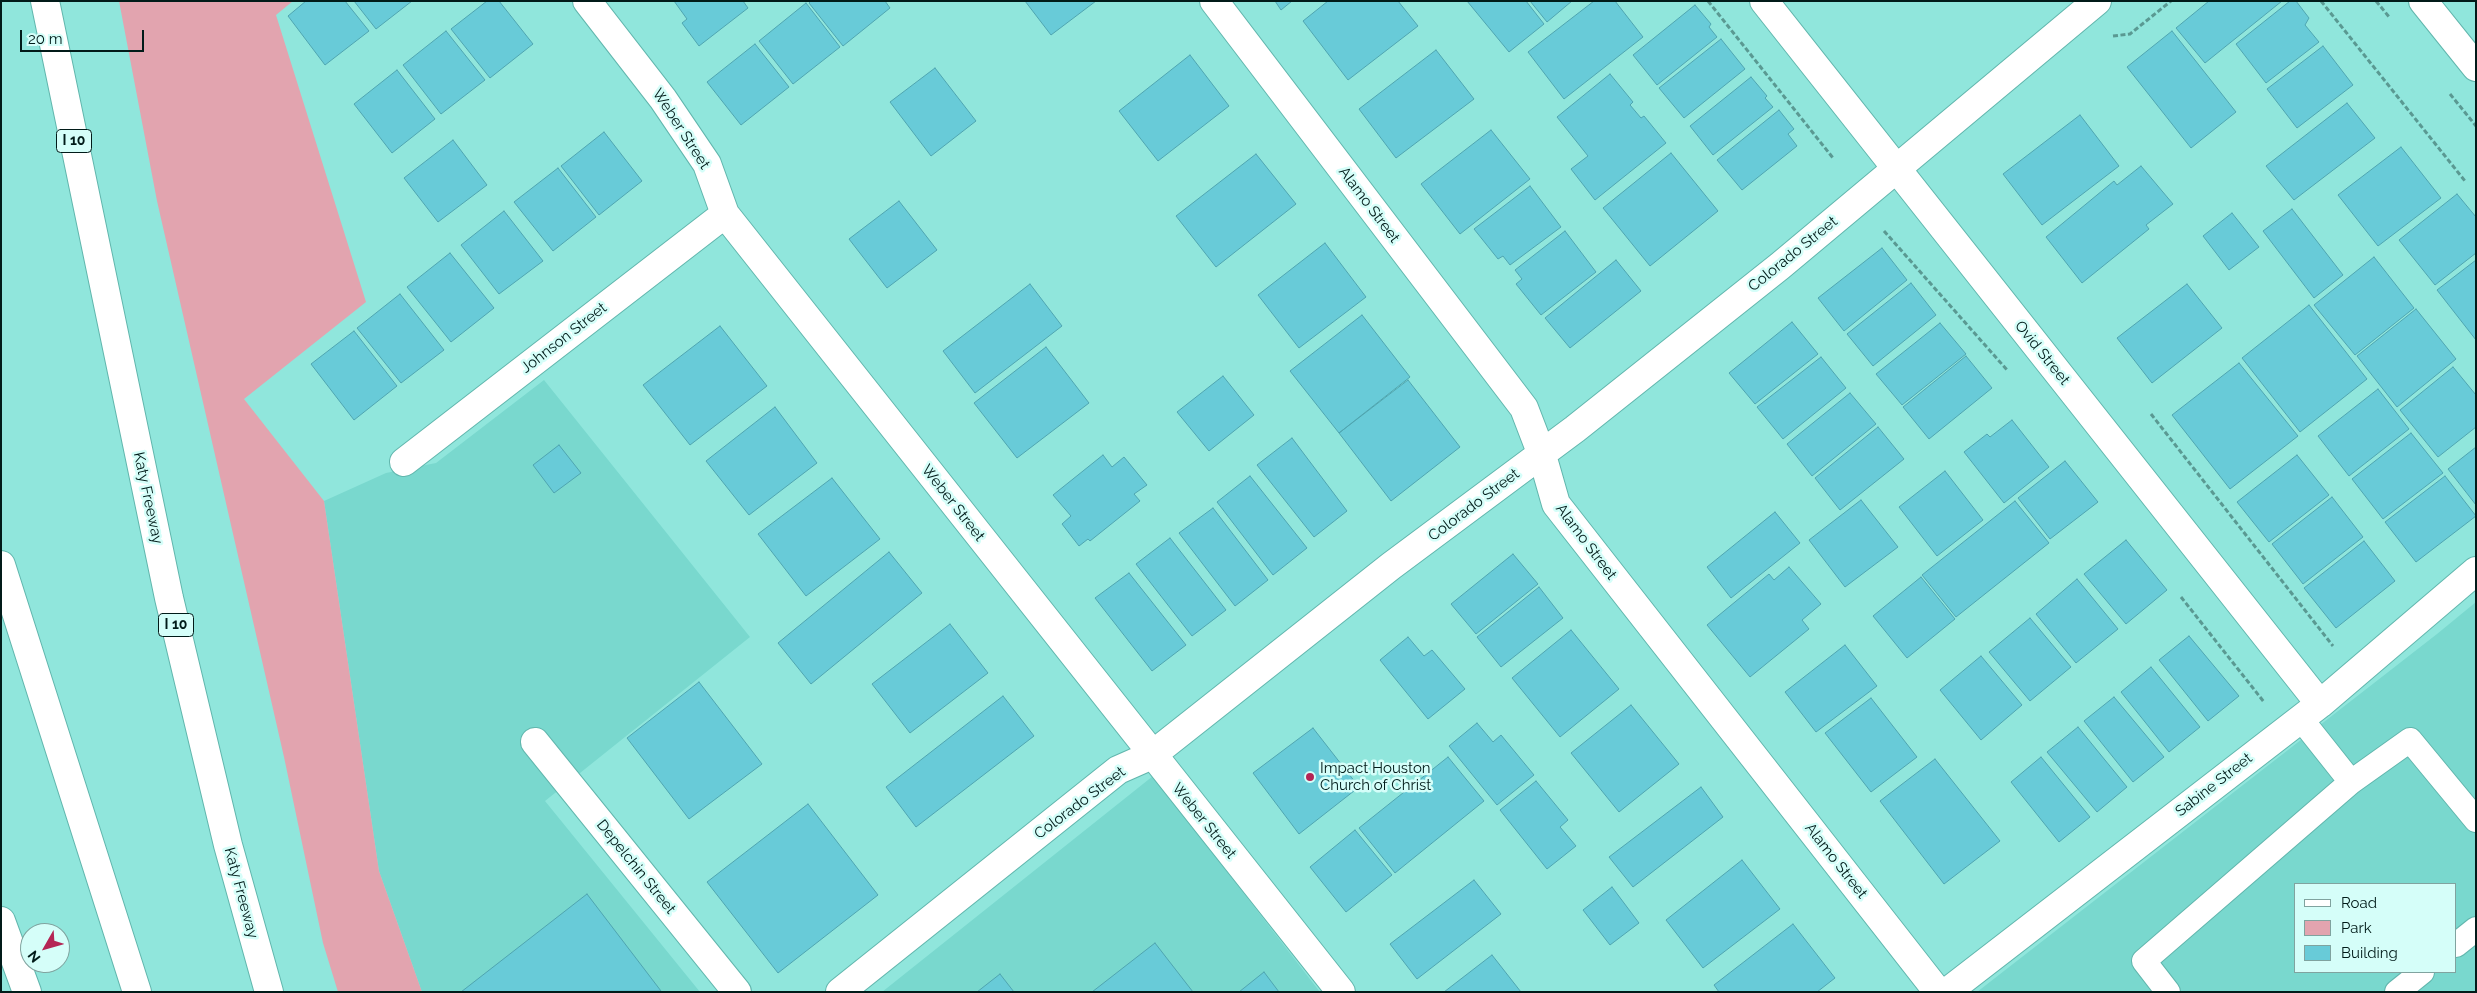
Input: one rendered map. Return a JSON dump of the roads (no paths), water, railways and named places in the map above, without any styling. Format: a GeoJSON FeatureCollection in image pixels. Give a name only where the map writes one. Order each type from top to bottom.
{"type":"FeatureCollection","features":[{"type":"Feature","properties":{"kind":"main road","name":"Katy Freeway"},"geometry":{"type":"LineString","coordinates":[[45,1],[169,598],[228,845],[268,992]]}},
{"type":"Feature","properties":{"kind":"main road","name":"Weber Street"},"geometry":{"type":"LineString","coordinates":[[587,1],[663,99],[707,164],[725,214],[1340,992]]}},
{"type":"Feature","properties":{"kind":"main road","name":"Alamo Street"},"geometry":{"type":"LineString","coordinates":[[1214,1],[1524,408],[1542,455],[1556,504],[1938,992]]}},
{"type":"Feature","properties":{"kind":"main road","name":"Ovid Street"},"geometry":{"type":"LineString","coordinates":[[1764,1],[1896,169],[2310,711]]}},
{"type":"Feature","properties":{"kind":"main road","name":"Colorado Street"},"geometry":{"type":"LineString","coordinates":[[840,992],[1118,770],[1152,755],[1391,566],[1542,455],[1780,266],[2097,1]]}},
{"type":"Feature","properties":{"kind":"main road"},"geometry":{"type":"LineString","coordinates":[[2423,1],[2476,67]]}},
{"type":"Feature","properties":{"kind":"main road","name":"Johnson Street"},"geometry":{"type":"LineString","coordinates":[[404,462],[725,214]]}},
{"type":"Feature","properties":{"kind":"main road"},"geometry":{"type":"LineString","coordinates":[[1,565],[137,992]]}},
{"type":"Feature","properties":{"kind":"main road","name":"Sabine Street"},"geometry":{"type":"LineString","coordinates":[[1947,992],[2310,711],[2476,571]]}},
{"type":"Feature","properties":{"kind":"main road","name":"Depelchin Street"},"geometry":{"type":"LineString","coordinates":[[535,742],[737,992]]}},
{"type":"Feature","properties":{"kind":"main road"},"geometry":{"type":"LineString","coordinates":[[1,921],[27,992]]}},
{"type":"Feature","properties":{"kind":"lane"},"geometry":{"type":"LineString","coordinates":[[2310,711],[2352,782]]}},
{"type":"Feature","properties":{"kind":"lane"},"geometry":{"type":"LineString","coordinates":[[2168,992],[2144,961],[2352,782],[2410,740],[2476,820]]}},
{"type":"Feature","properties":{"kind":"lane"},"geometry":{"type":"LineString","coordinates":[[2457,944],[2476,930]]}},
{"type":"Feature","properties":{"kind":"lane"},"geometry":{"type":"LineString","coordinates":[[2397,992],[2421,973]]}},
{"type":"Feature","properties":{"kind":"place","name":"Impact Houston Church of Christ"},"geometry":{"type":"Point","coordinates":[1310,777]}}]}
